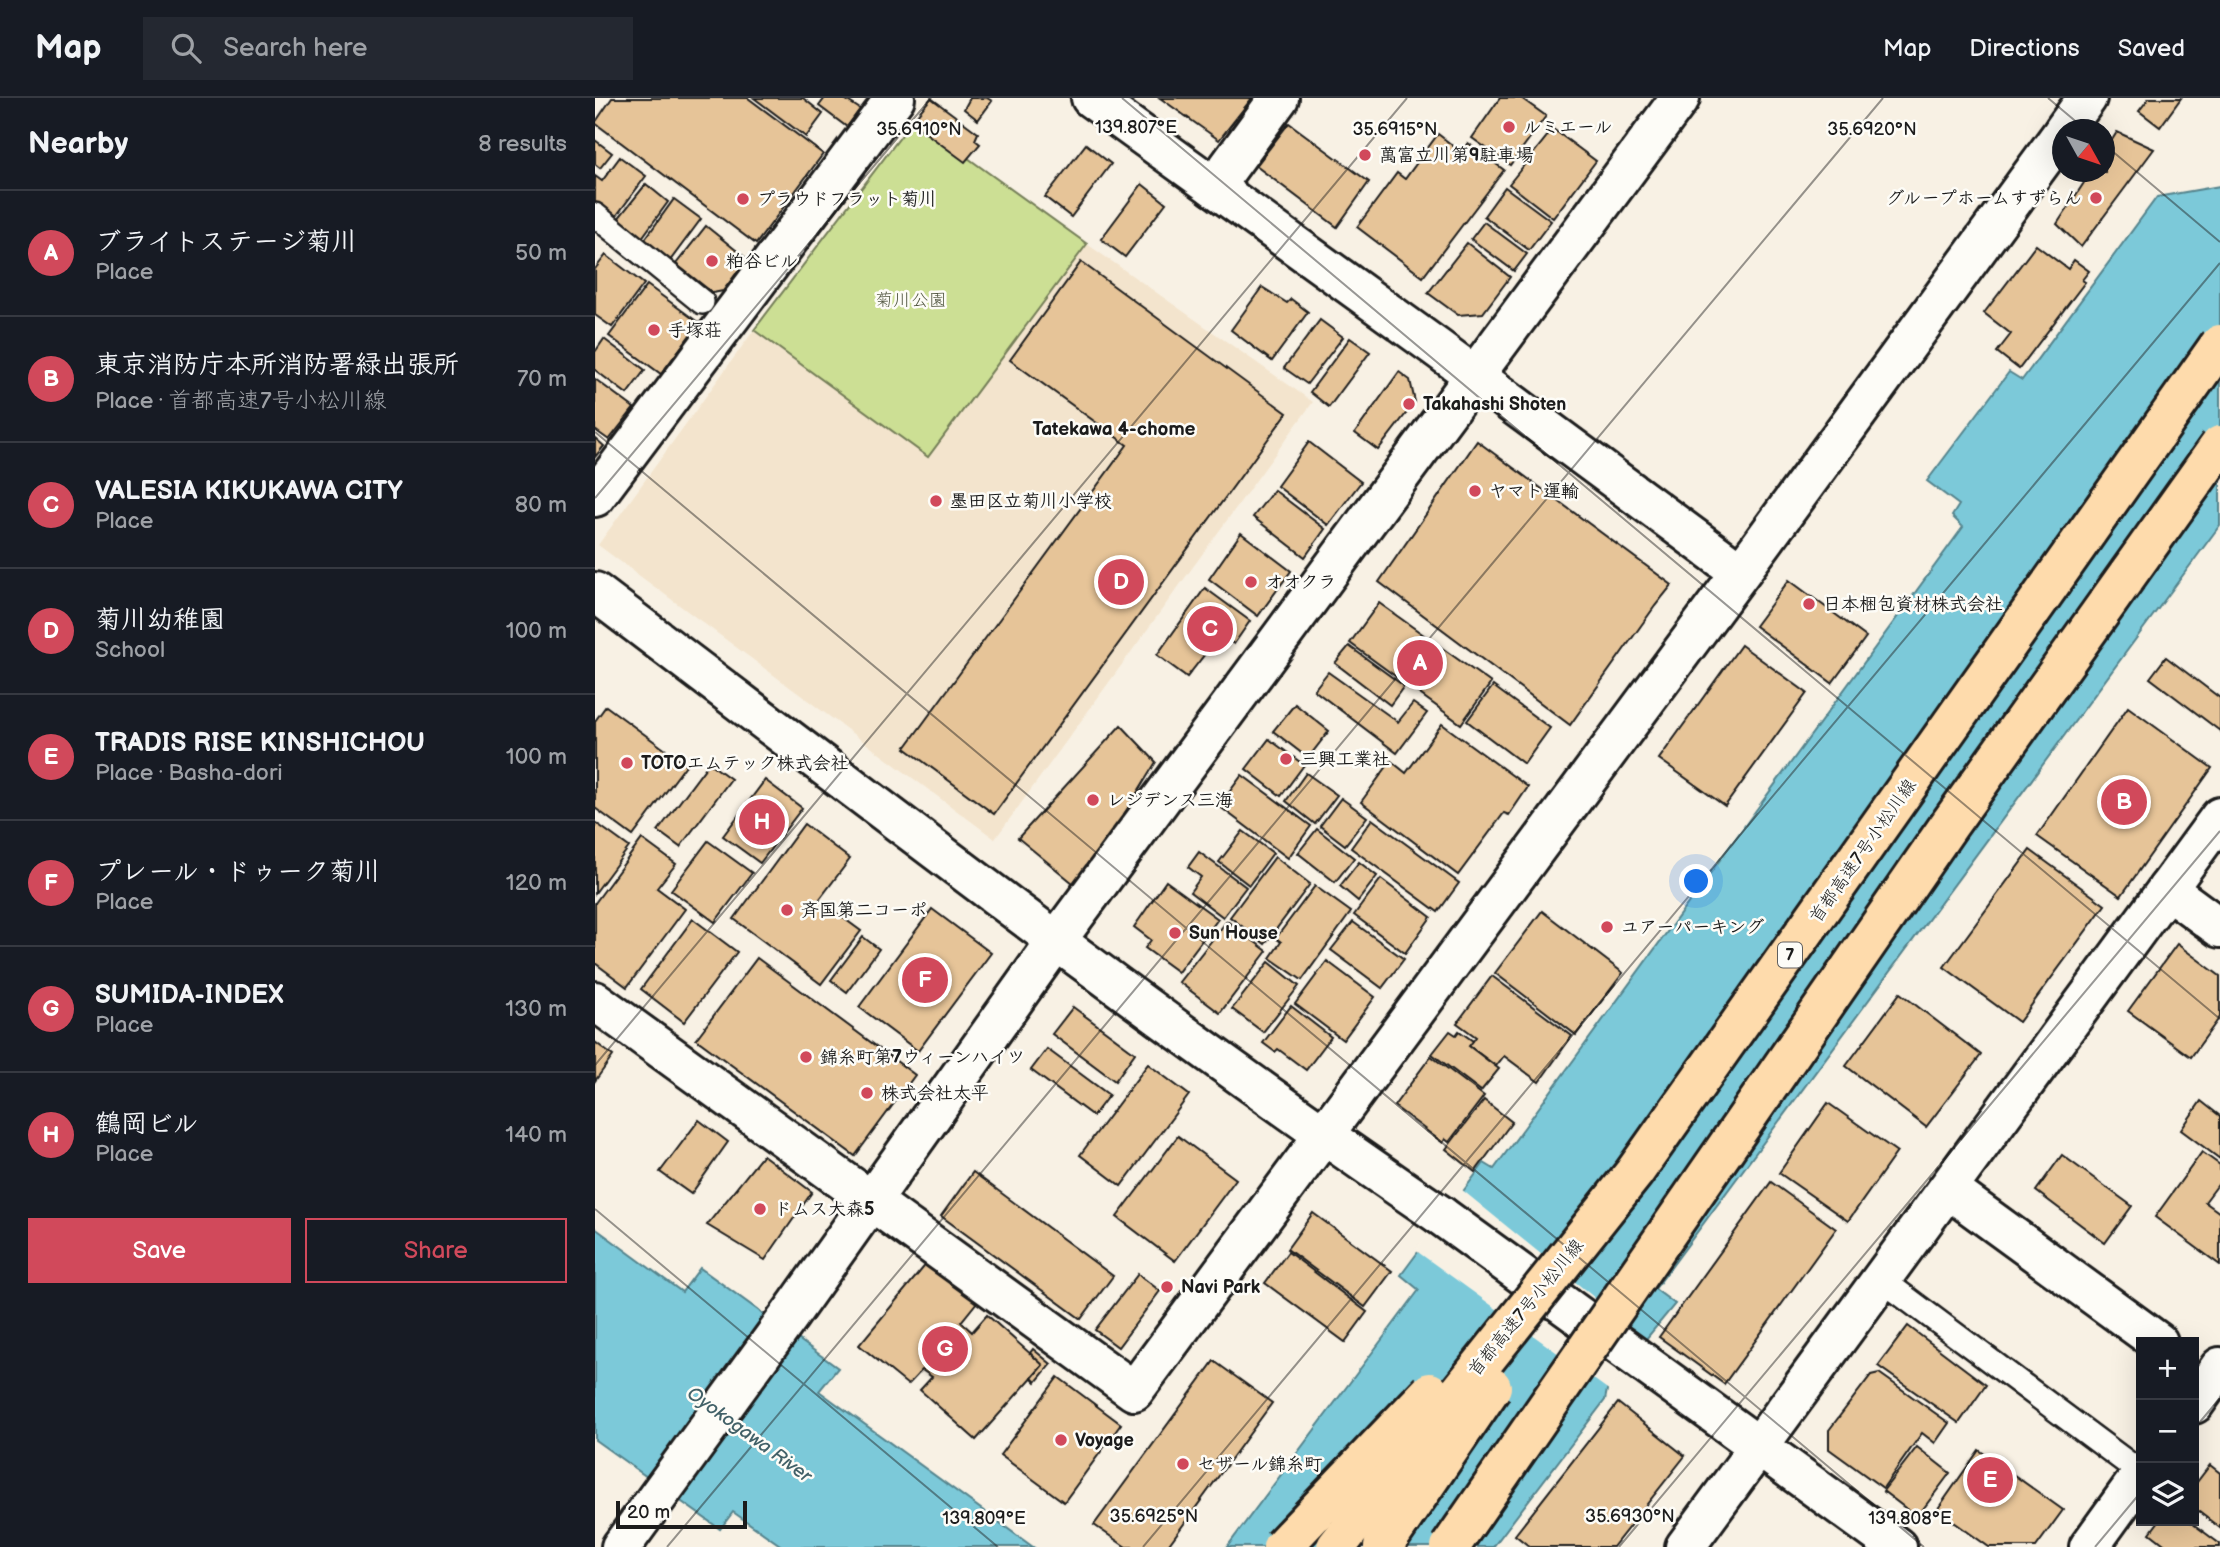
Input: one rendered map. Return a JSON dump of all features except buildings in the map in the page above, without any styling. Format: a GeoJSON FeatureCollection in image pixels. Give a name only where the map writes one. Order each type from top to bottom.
{"type":"FeatureCollection","features":[{"type":"Feature","properties":{"kind":"highway","name":"首都高速7号小松川線"},"geometry":{"type":"LineString","coordinates":[[1336,1547],[1634,1173],[2220,344]]}},
{"type":"Feature","properties":{"kind":"highway"},"geometry":{"type":"LineString","coordinates":[[1450,1547],[1949,825],[2220,445]]}},
{"type":"Feature","properties":{"kind":"highway"},"geometry":{"type":"LineString","coordinates":[[1282,1547],[1370,1457],[1634,1173]]}},
{"type":"Feature","properties":{"kind":"highway"},"geometry":{"type":"LineString","coordinates":[[1383,1547],[1416,1502],[1634,1173]]}},
{"type":"Feature","properties":{"kind":"street"},"geometry":{"type":"LineString","coordinates":[[595,497],[895,98]]}},
{"type":"Feature","properties":{"kind":"street"},"geometry":{"type":"LineString","coordinates":[[1091,98],[1741,572]]}},
{"type":"Feature","properties":{"kind":"street"},"geometry":{"type":"LineString","coordinates":[[1214,187],[1279,98]]}},
{"type":"Feature","properties":{"kind":"street"},"geometry":{"type":"LineString","coordinates":[[621,1547],[1056,941],[1681,98]]}},
{"type":"Feature","properties":{"kind":"street"},"geometry":{"type":"LineString","coordinates":[[2072,119],[2087,98]]}},
{"type":"Feature","properties":{"kind":"street"},"geometry":{"type":"LineString","coordinates":[[595,1001],[1134,1391],[1741,572],[2052,146]]}},
{"type":"Feature","properties":{"kind":"street"},"geometry":{"type":"LineString","coordinates":[[595,592],[1056,941],[1323,1135],[1440,1215],[1897,1547]]}},
{"type":"Feature","properties":{"kind":"street"},"geometry":{"type":"LineString","coordinates":[[1685,1547],[2220,817]]}},
{"type":"Feature","properties":{"kind":"street"},"geometry":{"type":"LineString","coordinates":[[2167,889],[2220,928]]}},
{"type":"Feature","properties":{"kind":"street"},"geometry":{"type":"LineString","coordinates":[[1948,1189],[2151,1337]]}},
{"type":"Feature","properties":{"kind":"street"},"geometry":{"type":"LineString","coordinates":[[2089,1547],[2136,1481]]}},
{"type":"Feature","properties":{"kind":"lane"},"geometry":{"type":"LineString","coordinates":[[595,215],[702,302]]}},
{"type":"Feature","properties":{"kind":"lane"},"geometry":{"type":"LineString","coordinates":[[1882,1280],[2136,1470]]}},
{"type":"Feature","properties":{"kind":"shaded area","name":"墨田区立菊川小学校"},"geometry":{"type":"Polygon","coordinates":[[[1087,244],[1313,402],[995,839],[598,545],[754,330],[928,457],[1087,244]]]}},
{"type":"Feature","properties":{"kind":"green space","name":"菊川公園"},"geometry":{"type":"Polygon","coordinates":[[[914,119],[1087,244],[928,457],[754,330],[914,119]]]}},
{"type":"Feature","properties":{"kind":"water"},"geometry":{"type":"Polygon","coordinates":[[[2220,186],[2220,525],[1655,1289],[1675,1304],[1608,1385],[1605,1400],[1493,1547],[1227,1547],[1419,1290],[1401,1275],[1484,1163],[1494,1169],[1963,527],[1952,516],[1959,505],[1927,481],[2009,372],[2022,380],[2157,197],[2220,186]]]}},
{"type":"Feature","properties":{"kind":"water","name":"Oyokogawa River"},"geometry":{"type":"Polygon","coordinates":[[[595,1228],[682,1292],[700,1268],[838,1368],[819,1391],[1033,1547],[783,1547],[733,1512],[720,1529],[595,1440],[595,1228]]]}},
{"type":"Feature","properties":{"kind":"pier"},"geometry":{"type":"Polygon","coordinates":[[[1461,1189],[1649,1342],[1610,1391],[1415,1250],[1461,1189]]]}},
{"type":"Feature","properties":{"kind":"place","name":"ルミエール"},"geometry":{"type":"Point","coordinates":[1509,127]}},
{"type":"Feature","properties":{"kind":"place","name":"萬富立川第9駐車場"},"geometry":{"type":"Point","coordinates":[1365,155]}},
{"type":"Feature","properties":{"kind":"place","name":"グループホームすずらん"},"geometry":{"type":"Point","coordinates":[2096,198]}},
{"type":"Feature","properties":{"kind":"place","name":"プラウドフラット菊川"},"geometry":{"type":"Point","coordinates":[743,199]}},
{"type":"Feature","properties":{"kind":"place","name":"粕谷ビル"},"geometry":{"type":"Point","coordinates":[712,261]}},
{"type":"Feature","properties":{"kind":"place","name":"手塚荘"},"geometry":{"type":"Point","coordinates":[654,330]}},
{"type":"Feature","properties":{"kind":"place","name":"Takahashi Shoten"},"geometry":{"type":"Point","coordinates":[1409,404]}},
{"type":"Feature","properties":{"kind":"place","name":"ヤマト運輸"},"geometry":{"type":"Point","coordinates":[1475,491]}},
{"type":"Feature","properties":{"kind":"place","name":"墨田区立菊川小学校"},"geometry":{"type":"Point","coordinates":[936,501]}},
{"type":"Feature","properties":{"kind":"place","name":"菊川幼稚園"},"geometry":{"type":"Point","coordinates":[1121,582]}},
{"type":"Feature","properties":{"kind":"place","name":"オオクラ"},"geometry":{"type":"Point","coordinates":[1251,582]}},
{"type":"Feature","properties":{"kind":"place","name":"日本梱包資材株式会社"},"geometry":{"type":"Point","coordinates":[1809,604]}},
{"type":"Feature","properties":{"kind":"place","name":"VALESIA KIKUKAWA CITY"},"geometry":{"type":"Point","coordinates":[1210,629]}},
{"type":"Feature","properties":{"kind":"place","name":"ブライトステージ菊川"},"geometry":{"type":"Point","coordinates":[1420,663]}},
{"type":"Feature","properties":{"kind":"place","name":"三興工業社"},"geometry":{"type":"Point","coordinates":[1286,759]}},
{"type":"Feature","properties":{"kind":"place","name":"TOTOエムテック株式会社"},"geometry":{"type":"Point","coordinates":[627,763]}},
{"type":"Feature","properties":{"kind":"place","name":"レジデンス三海"},"geometry":{"type":"Point","coordinates":[1093,800]}},
{"type":"Feature","properties":{"kind":"place","name":"東京消防庁本所消防署緑出張所"},"geometry":{"type":"Point","coordinates":[2124,802]}},
{"type":"Feature","properties":{"kind":"place","name":"鶴岡ビル"},"geometry":{"type":"Point","coordinates":[762,822]}},
{"type":"Feature","properties":{"kind":"place","name":"斉国第二コーポ"},"geometry":{"type":"Point","coordinates":[787,910]}},
{"type":"Feature","properties":{"kind":"place","name":"ユアーパーキング"},"geometry":{"type":"Point","coordinates":[1607,927]}},
{"type":"Feature","properties":{"kind":"place","name":"Sun House"},"geometry":{"type":"Point","coordinates":[1175,933]}},
{"type":"Feature","properties":{"kind":"place","name":"プレール・ドゥーク菊川"},"geometry":{"type":"Point","coordinates":[925,980]}},
{"type":"Feature","properties":{"kind":"place","name":"錦糸町第7ウィーンハイツ"},"geometry":{"type":"Point","coordinates":[806,1057]}},
{"type":"Feature","properties":{"kind":"place","name":"株式会社太平"},"geometry":{"type":"Point","coordinates":[867,1093]}},
{"type":"Feature","properties":{"kind":"place","name":"ドムス大森5"},"geometry":{"type":"Point","coordinates":[760,1209]}},
{"type":"Feature","properties":{"kind":"place","name":"Navi Park"},"geometry":{"type":"Point","coordinates":[1167,1287]}},
{"type":"Feature","properties":{"kind":"place","name":"SUMIDA-INDEX"},"geometry":{"type":"Point","coordinates":[945,1349]}},
{"type":"Feature","properties":{"kind":"place","name":"Voyage"},"geometry":{"type":"Point","coordinates":[1061,1440]}},
{"type":"Feature","properties":{"kind":"place","name":"セザール錦糸町"},"geometry":{"type":"Point","coordinates":[1183,1464]}},
{"type":"Feature","properties":{"kind":"place","name":"TRADIS RISE KINSHICHOU"},"geometry":{"type":"Point","coordinates":[1990,1480]}},
{"type":"Feature","properties":{"kind":"district","name":"Tatekawa 4-chome"},"geometry":{"type":"Point","coordinates":[1114,429]}}]}
